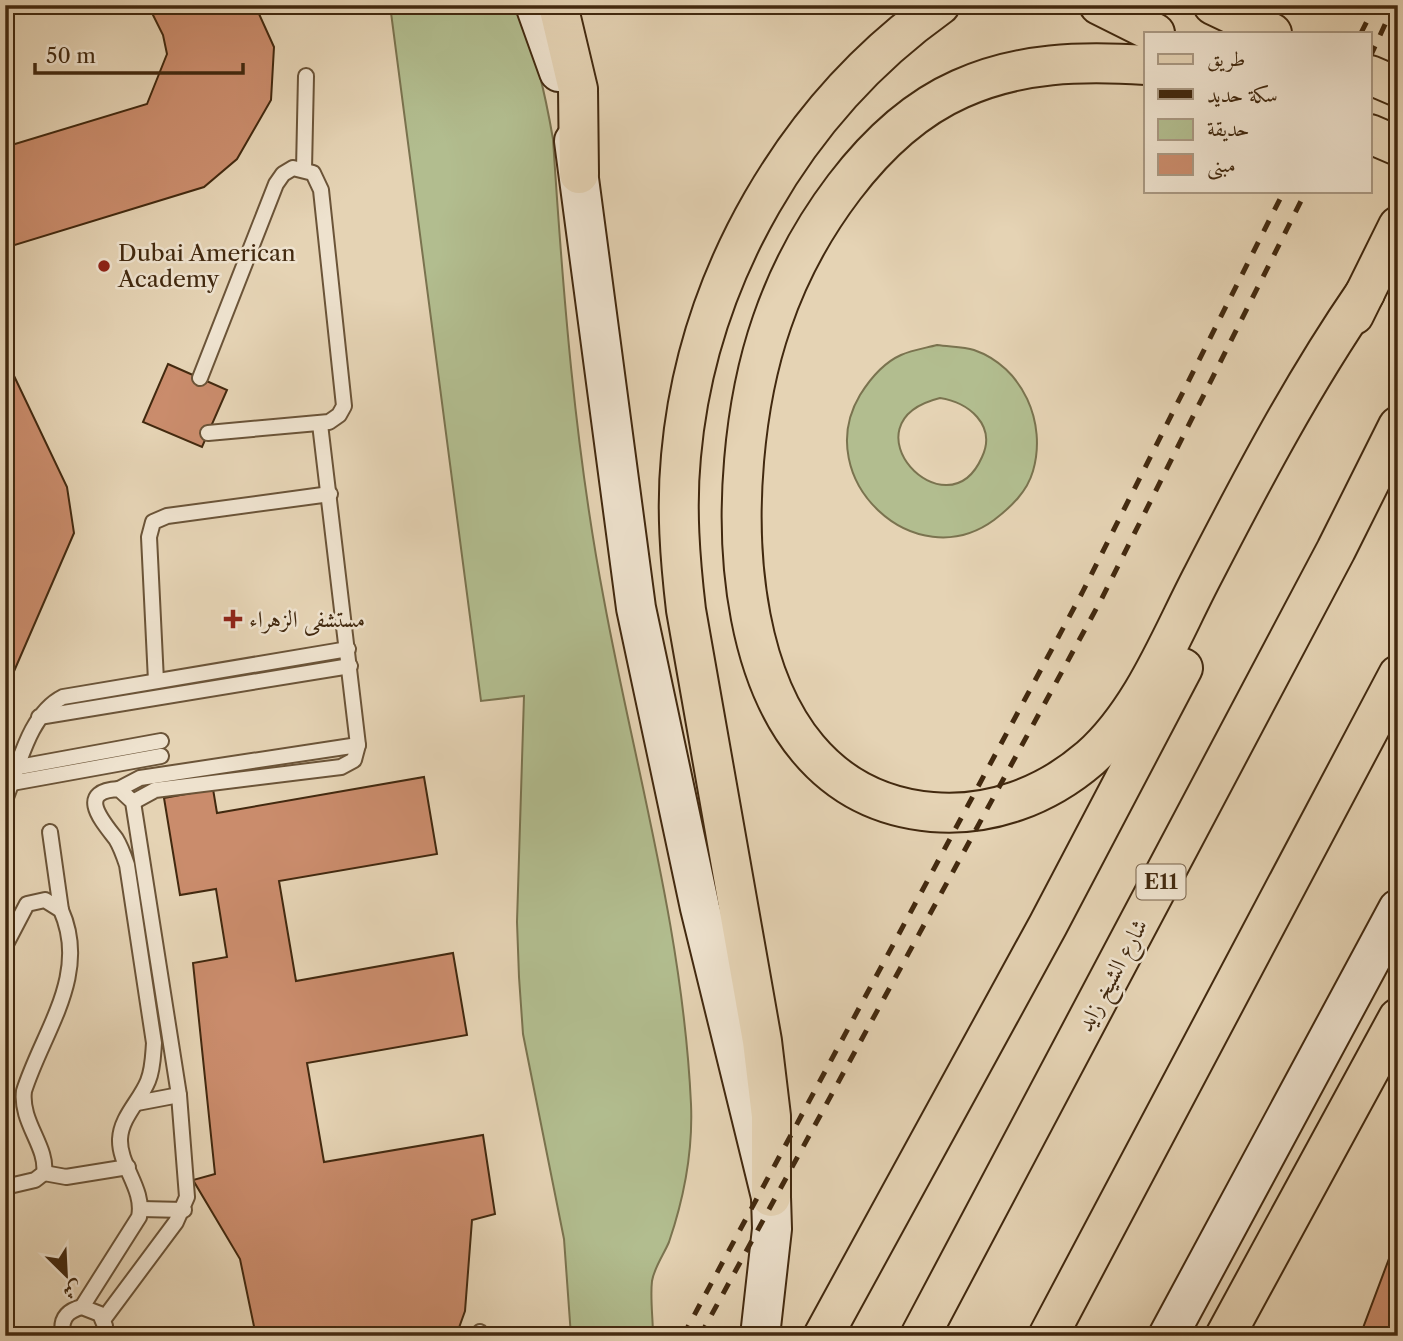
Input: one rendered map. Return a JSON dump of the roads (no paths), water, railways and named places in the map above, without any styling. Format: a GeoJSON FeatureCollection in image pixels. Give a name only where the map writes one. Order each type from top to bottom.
{"type":"FeatureCollection","features":[{"type":"Feature","properties":{"kind":"main road"},"geometry":{"type":"LineString","coordinates":[[535,5],[563,87],[579,174],[617,481],[636,608],[700,908],[771,1196]]}},
{"type":"Feature","properties":{"kind":"main road"},"geometry":{"type":"LineString","coordinates":[[558,5],[578,89],[579,174]]}},
{"type":"Feature","properties":{"kind":"main road"},"geometry":{"type":"LineString","coordinates":[[760,1336],[772,1229],[771,1116],[762,1041],[686,610],[680,533],[681,456],[699,355],[733,258],[782,168],[813,127],[883,51],[940,5]]}},
{"type":"Feature","properties":{"kind":"main road"},"geometry":{"type":"LineString","coordinates":[[1098,5],[1153,32]]}},
{"type":"Feature","properties":{"kind":"main road"},"geometry":{"type":"LineString","coordinates":[[1213,5],[1270,32]]}},
{"type":"Feature","properties":{"kind":"main road"},"geometry":{"type":"LineString","coordinates":[[1144,65],[1079,62],[1016,70],[957,90],[929,107],[894,135],[855,176],[809,241],[788,281],[771,323],[750,410],[742,499],[743,544],[751,610],[767,676],[787,720],[817,759],[846,781],[879,799],[914,809],[951,813],[988,810],[1023,799],[1071,773],[1092,756],[1111,736],[1142,692],[1286,418],[1365,293]]}},
{"type":"Feature","properties":{"kind":"main road"},"geometry":{"type":"LineString","coordinates":[[1372,76],[1398,87]]}},
{"type":"Feature","properties":{"kind":"main road"},"geometry":{"type":"LineString","coordinates":[[1372,135],[1398,146]]}},
{"type":"Feature","properties":{"kind":"main road"},"geometry":{"type":"LineString","coordinates":[[823,1336],[1131,771],[1398,226]]}},
{"type":"Feature","properties":{"kind":"main road","name":"شارع الشيخ زايد"},"geometry":{"type":"LineString","coordinates":[[920,1336],[1330,562],[1398,426]]}},
{"type":"Feature","properties":{"kind":"main road"},"geometry":{"type":"LineString","coordinates":[[1048,1336],[1398,675]]}},
{"type":"Feature","properties":{"kind":"main road"},"geometry":{"type":"LineString","coordinates":[[1168,1336],[1398,909]]}},
{"type":"Feature","properties":{"kind":"main road"},"geometry":{"type":"LineString","coordinates":[[1225,1336],[1398,1018]]}},
{"type":"Feature","properties":{"kind":"lane"},"geometry":{"type":"LineString","coordinates":[[304,169],[306,76]]}},
{"type":"Feature","properties":{"kind":"lane"},"geometry":{"type":"LineString","coordinates":[[200,378],[276,184],[283,174],[293,168],[313,173],[321,190],[344,406],[339,415],[320,424],[208,433]]}},
{"type":"Feature","properties":{"kind":"lane"},"geometry":{"type":"LineString","coordinates":[[133,802],[155,790],[341,767],[354,760],[358,745],[320,424]]}},
{"type":"Feature","properties":{"kind":"lane"},"geometry":{"type":"LineString","coordinates":[[156,681],[149,537],[153,522],[167,516],[330,494]]}},
{"type":"Feature","properties":{"kind":"lane"},"geometry":{"type":"LineString","coordinates":[[5,800],[39,717],[63,697],[348,649]]}},
{"type":"Feature","properties":{"kind":"lane"},"geometry":{"type":"LineString","coordinates":[[39,717],[350,666]]}},
{"type":"Feature","properties":{"kind":"lane"},"geometry":{"type":"LineString","coordinates":[[63,1336],[63,1320],[68,1313],[82,1307],[135,1224],[141,1209],[120,1141],[124,1120],[137,1103],[149,1079],[154,1043],[127,865],[115,838],[96,815],[95,804],[100,795],[140,778],[358,745]]}},
{"type":"Feature","properties":{"kind":"lane"},"geometry":{"type":"LineString","coordinates":[[12,783],[161,749],[19,767]]}},
{"type":"Feature","properties":{"kind":"lane"},"geometry":{"type":"LineString","coordinates":[[103,1320],[184,1210],[187,1183],[179,1095],[133,802],[119,789]]}},
{"type":"Feature","properties":{"kind":"lane"},"geometry":{"type":"LineString","coordinates":[[5,1187],[35,1180],[44,1173],[45,1167],[26,1117],[23,1100],[26,1082],[70,978],[73,956],[61,910],[50,832]]}},
{"type":"Feature","properties":{"kind":"lane"},"geometry":{"type":"LineString","coordinates":[[5,946],[26,904],[45,900],[61,910]]}},
{"type":"Feature","properties":{"kind":"lane"},"geometry":{"type":"LineString","coordinates":[[137,1103],[179,1095]]}},
{"type":"Feature","properties":{"kind":"lane"},"geometry":{"type":"LineString","coordinates":[[44,1173],[66,1177],[128,1167]]}},
{"type":"Feature","properties":{"kind":"lane"},"geometry":{"type":"LineString","coordinates":[[141,1209],[184,1210]]}},
{"type":"Feature","properties":{"kind":"lane"},"geometry":{"type":"LineString","coordinates":[[82,1307],[94,1310],[103,1320],[104,1336]]}},
{"type":"Feature","properties":{"kind":"railway"},"geometry":{"type":"LineString","coordinates":[[1362,32],[1375,5]]}},
{"type":"Feature","properties":{"kind":"railway"},"geometry":{"type":"LineString","coordinates":[[1372,53],[1394,5]]}},
{"type":"Feature","properties":{"kind":"railway"},"geometry":{"type":"LineString","coordinates":[[683,1336],[1082,593],[1283,192]]}},
{"type":"Feature","properties":{"kind":"railway"},"geometry":{"type":"LineString","coordinates":[[700,1336],[1101,600],[1305,192]]}},
{"type":"Feature","properties":{"kind":"place","name":"Dubai American Academy"},"geometry":{"type":"Point","coordinates":[104,266]}},
{"type":"Feature","properties":{"kind":"place","name":"مستشفى الزهراء"},"geometry":{"type":"Point","coordinates":[233,619]}}]}
